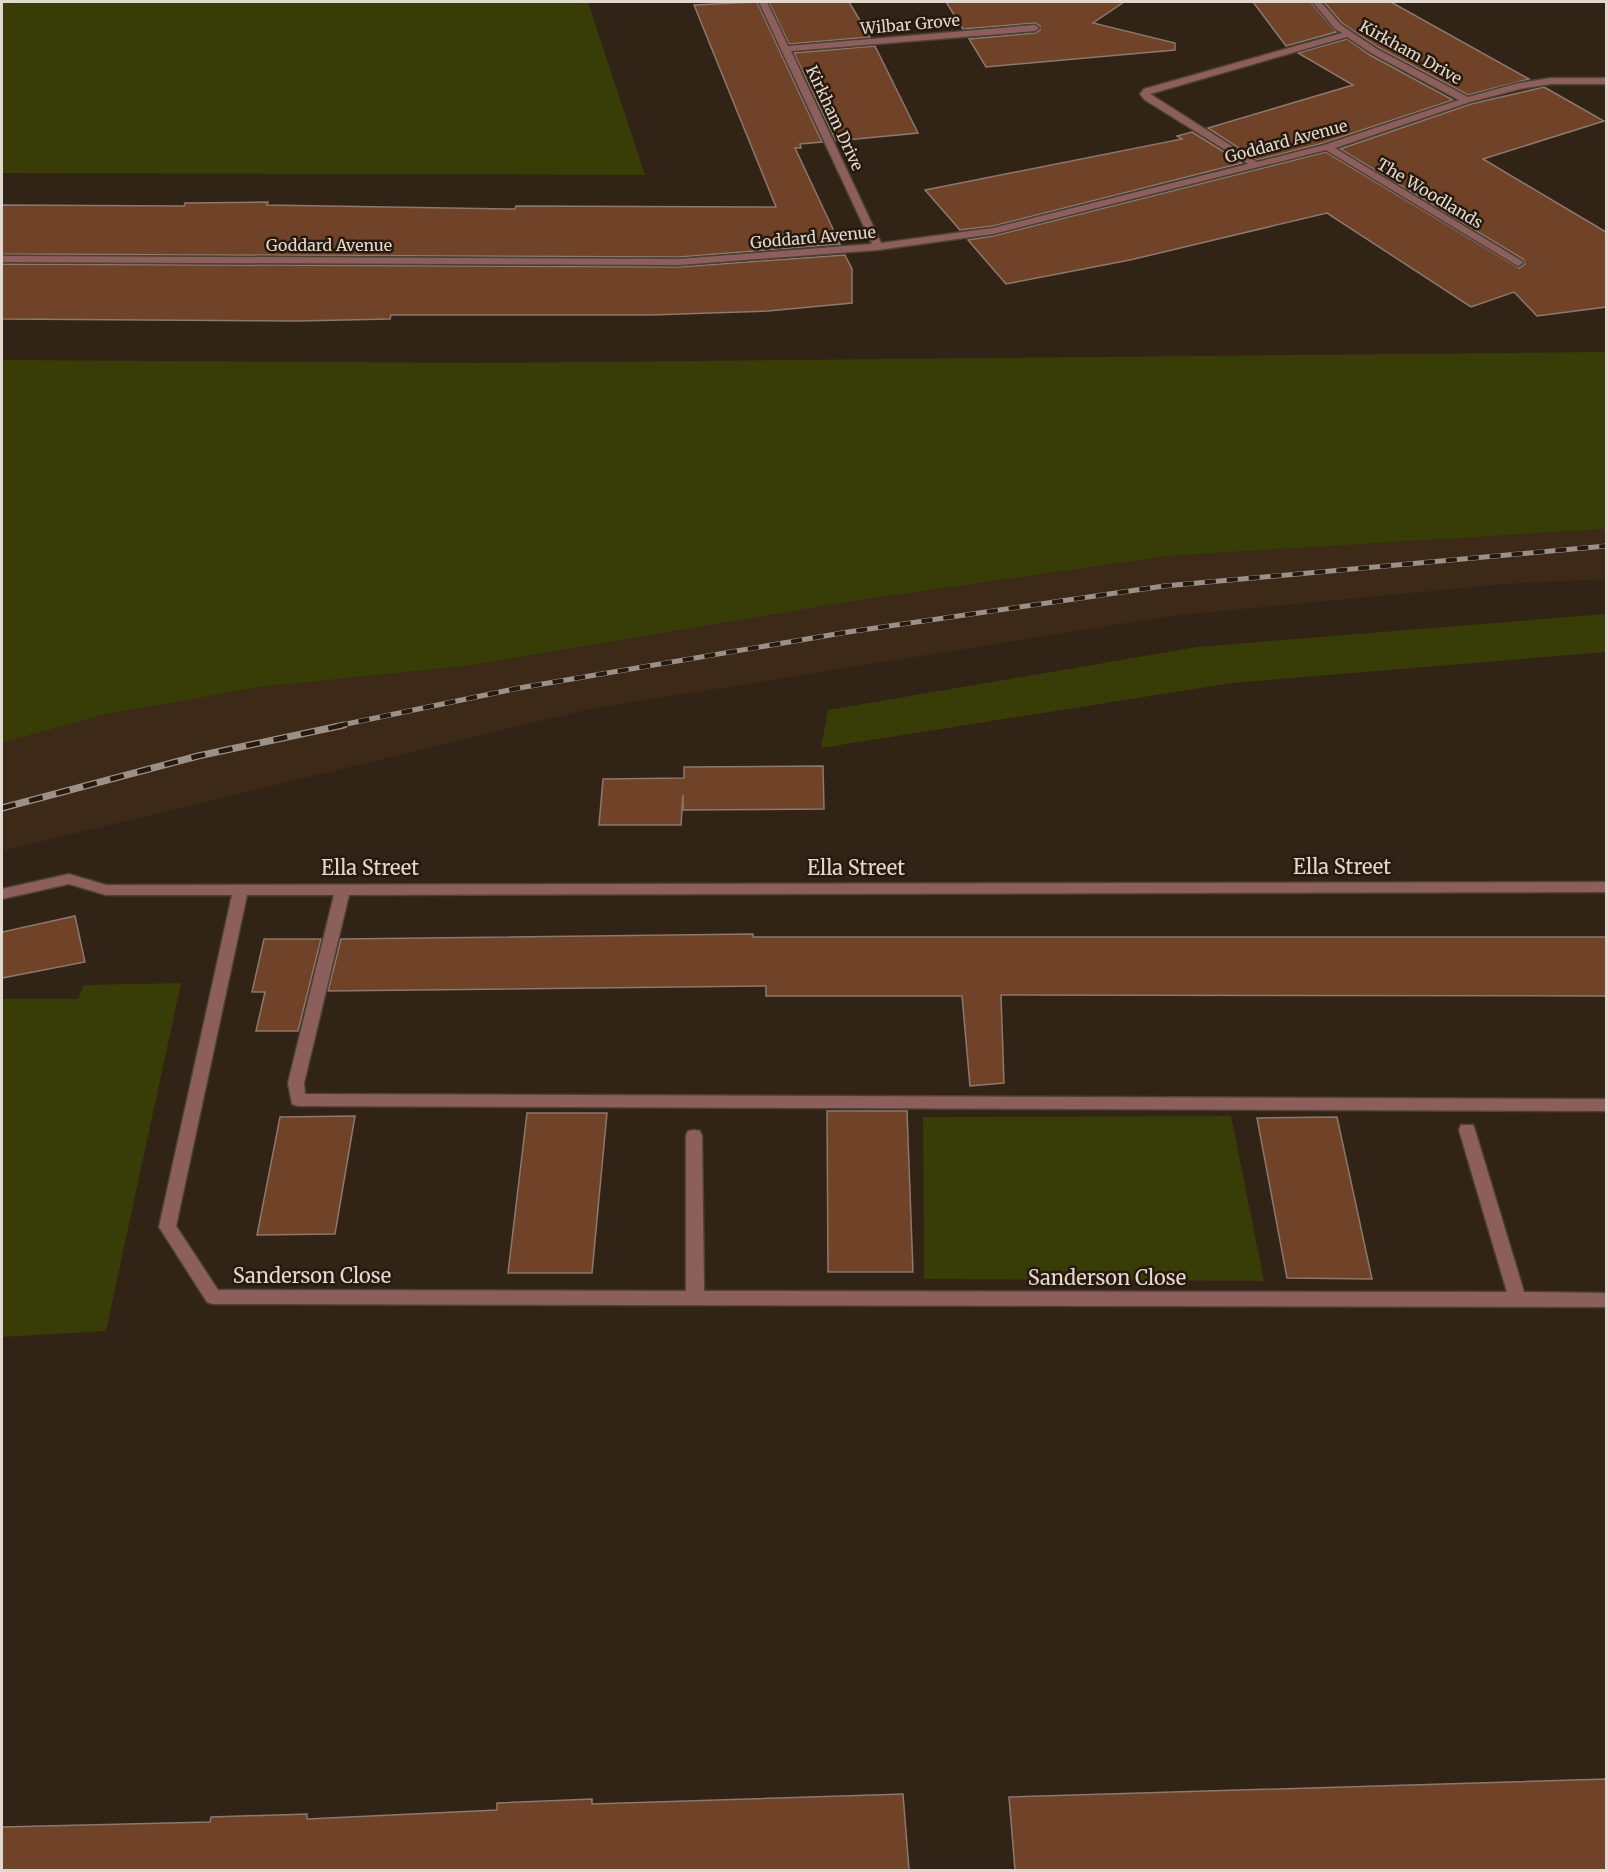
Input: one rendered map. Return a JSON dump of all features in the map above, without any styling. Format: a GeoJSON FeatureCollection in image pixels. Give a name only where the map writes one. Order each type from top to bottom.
{"type":"FeatureCollection","features":[{"type":"Feature","properties":{"kind":"street","name":"Kirkham Drive"},"geometry":{"type":"LineString","coordinates":[[763,2],[878,247]]}},
{"type":"Feature","properties":{"kind":"street","name":"Kirkham Drive"},"geometry":{"type":"LineString","coordinates":[[1317,2],[1338,27],[1374,51],[1467,100]]}},
{"type":"Feature","properties":{"kind":"street","name":"Wilbar Grove"},"geometry":{"type":"LineString","coordinates":[[787,49],[1035,28]]}},
{"type":"Feature","properties":{"kind":"street"},"geometry":{"type":"LineString","coordinates":[[1256,165],[1145,94],[1147,91],[1349,34]]}},
{"type":"Feature","properties":{"kind":"street","name":"Goddard Avenue"},"geometry":{"type":"LineString","coordinates":[[2,258],[679,262],[878,247],[993,231],[1256,165],[1327,147],[1467,100],[1519,86],[1551,81],[1606,81]]}},
{"type":"Feature","properties":{"kind":"street","name":"The Woodlands"},"geometry":{"type":"LineString","coordinates":[[1327,147],[1518,263]]}},
{"type":"Feature","properties":{"kind":"street","name":"Ella Street"},"geometry":{"type":"LineString","coordinates":[[2,894],[69,879],[106,890],[1606,887]]}},
{"type":"Feature","properties":{"kind":"street","name":"Sanderson Close"},"geometry":{"type":"LineString","coordinates":[[240,889],[167,1227],[213,1297],[1606,1300]]}},
{"type":"Feature","properties":{"kind":"street"},"geometry":{"type":"LineString","coordinates":[[343,889],[296,1083],[298,1100],[1606,1105]]}},
{"type":"Feature","properties":{"kind":"street"},"geometry":{"type":"LineString","coordinates":[[1467,1130],[1518,1300]]}},
{"type":"Feature","properties":{"kind":"street"},"geometry":{"type":"LineString","coordinates":[[694,1137],[695,1298]]}},
{"type":"Feature","properties":{"kind":"shaded area"},"geometry":{"type":"Polygon","coordinates":[[[1606,529],[1606,579],[1505,584],[1171,616],[590,709],[2,851],[2,743],[102,715],[260,687],[467,666],[846,602],[1168,556],[1606,529]]]}},
{"type":"Feature","properties":{"kind":"green space"},"geometry":{"type":"Polygon","coordinates":[[[2,2],[588,2],[645,175],[2,173],[2,2]]]}},
{"type":"Feature","properties":{"kind":"green space"},"geometry":{"type":"Polygon","coordinates":[[[1606,352],[1606,529],[1168,556],[846,602],[467,666],[260,687],[102,715],[2,743],[2,360],[484,363],[1606,352]]]}},
{"type":"Feature","properties":{"kind":"green space"},"geometry":{"type":"Polygon","coordinates":[[[1606,614],[1606,652],[1232,683],[821,748],[828,710],[1197,647],[1606,614]]]}},
{"type":"Feature","properties":{"kind":"green space"},"geometry":{"type":"Polygon","coordinates":[[[181,983],[106,1331],[2,1337],[2,999],[78,999],[84,985],[181,983]]]}},
{"type":"Feature","properties":{"kind":"green space"},"geometry":{"type":"Polygon","coordinates":[[[1231,1116],[1264,1281],[924,1279],[923,1117],[1231,1116]]]}},
{"type":"Feature","properties":{"kind":"building"},"geometry":{"type":"Polygon","coordinates":[[[757,2],[822,142],[800,144],[801,148],[795,148],[840,244],[679,257],[2,254],[2,205],[184,206],[185,203],[268,202],[267,205],[515,209],[516,206],[776,207],[694,5],[757,2]]]}},
{"type":"Feature","properties":{"kind":"building"},"geometry":{"type":"Polygon","coordinates":[[[769,2],[849,2],[870,37],[789,44],[769,2]]]}},
{"type":"Feature","properties":{"kind":"building"},"geometry":{"type":"Polygon","coordinates":[[[946,2],[1124,2],[1093,23],[1175,43],[1175,50],[986,67],[969,39],[1035,33],[1040,30],[1040,26],[1035,23],[963,29],[946,2]]]}},
{"type":"Feature","properties":{"kind":"building"},"geometry":{"type":"Polygon","coordinates":[[[1253,2],[1311,2],[1336,32],[1286,46],[1253,2]]]}},
{"type":"Feature","properties":{"kind":"building"},"geometry":{"type":"Polygon","coordinates":[[[1324,2],[1391,2],[1529,79],[1468,95],[1378,47],[1342,23],[1324,2]]]}},
{"type":"Feature","properties":{"kind":"building"},"geometry":{"type":"Polygon","coordinates":[[[1347,39],[1370,55],[1453,100],[1323,143],[1257,160],[1208,128],[1353,85],[1298,53],[1347,39]]]}},
{"type":"Feature","properties":{"kind":"building"},"geometry":{"type":"Polygon","coordinates":[[[875,46],[918,133],[836,141],[794,53],[875,46]]]}},
{"type":"Feature","properties":{"kind":"building"},"geometry":{"type":"Polygon","coordinates":[[[1544,87],[1604,121],[1483,159],[1606,232],[1606,307],[1537,316],[1514,292],[1471,307],[1327,213],[1130,260],[1006,284],[968,240],[993,236],[1326,152],[1519,268],[1525,264],[1523,259],[1340,149],[1471,104],[1544,87]]]}},
{"type":"Feature","properties":{"kind":"building"},"geometry":{"type":"Polygon","coordinates":[[[1192,132],[1242,163],[993,226],[960,230],[925,190],[1182,139],[1177,136],[1192,132]]]}},
{"type":"Feature","properties":{"kind":"building"},"geometry":{"type":"Polygon","coordinates":[[[845,255],[852,269],[852,303],[768,311],[650,315],[391,315],[390,319],[298,321],[2,319],[2,264],[679,267],[845,255]]]}},
{"type":"Feature","properties":{"kind":"building"},"geometry":{"type":"Polygon","coordinates":[[[823,766],[824,809],[683,810],[683,795],[681,825],[599,825],[603,779],[684,778],[684,767],[823,766]]]}},
{"type":"Feature","properties":{"kind":"building"},"geometry":{"type":"Polygon","coordinates":[[[75,916],[85,962],[2,978],[2,932],[75,916]]]}},
{"type":"Feature","properties":{"kind":"building"},"geometry":{"type":"Polygon","coordinates":[[[753,934],[753,937],[1606,937],[1606,996],[1001,995],[1004,1083],[970,1086],[962,996],[766,996],[766,986],[328,991],[341,939],[753,934]]]}},
{"type":"Feature","properties":{"kind":"building"},"geometry":{"type":"Polygon","coordinates":[[[264,939],[321,939],[298,1031],[256,1031],[265,992],[252,992],[264,939]]]}},
{"type":"Feature","properties":{"kind":"building"},"geometry":{"type":"Polygon","coordinates":[[[827,1111],[907,1111],[913,1272],[828,1272],[827,1111]]]}},
{"type":"Feature","properties":{"kind":"building"},"geometry":{"type":"Polygon","coordinates":[[[527,1113],[607,1113],[592,1273],[508,1273],[527,1113]]]}},
{"type":"Feature","properties":{"kind":"building"},"geometry":{"type":"Polygon","coordinates":[[[355,1116],[335,1234],[257,1235],[280,1117],[355,1116]]]}},
{"type":"Feature","properties":{"kind":"building"},"geometry":{"type":"Polygon","coordinates":[[[1337,1117],[1372,1279],[1287,1278],[1257,1118],[1337,1117]]]}},
{"type":"Feature","properties":{"kind":"building"},"geometry":{"type":"Polygon","coordinates":[[[1606,1779],[1606,1870],[1015,1870],[1009,1797],[1606,1779]]]}},
{"type":"Feature","properties":{"kind":"building"},"geometry":{"type":"Polygon","coordinates":[[[903,1794],[909,1870],[2,1870],[2,1827],[210,1822],[211,1817],[307,1814],[307,1819],[497,1810],[497,1803],[592,1799],[592,1804],[903,1794]]]}},
{"type":"Feature","properties":{"kind":"railway"},"geometry":{"type":"LineString","coordinates":[[337,726],[519,688],[848,632],[1164,586],[1606,546]]}},
{"type":"Feature","properties":{"kind":"railway"},"geometry":{"type":"LineString","coordinates":[[2,808],[198,756],[344,725]]}}]}
